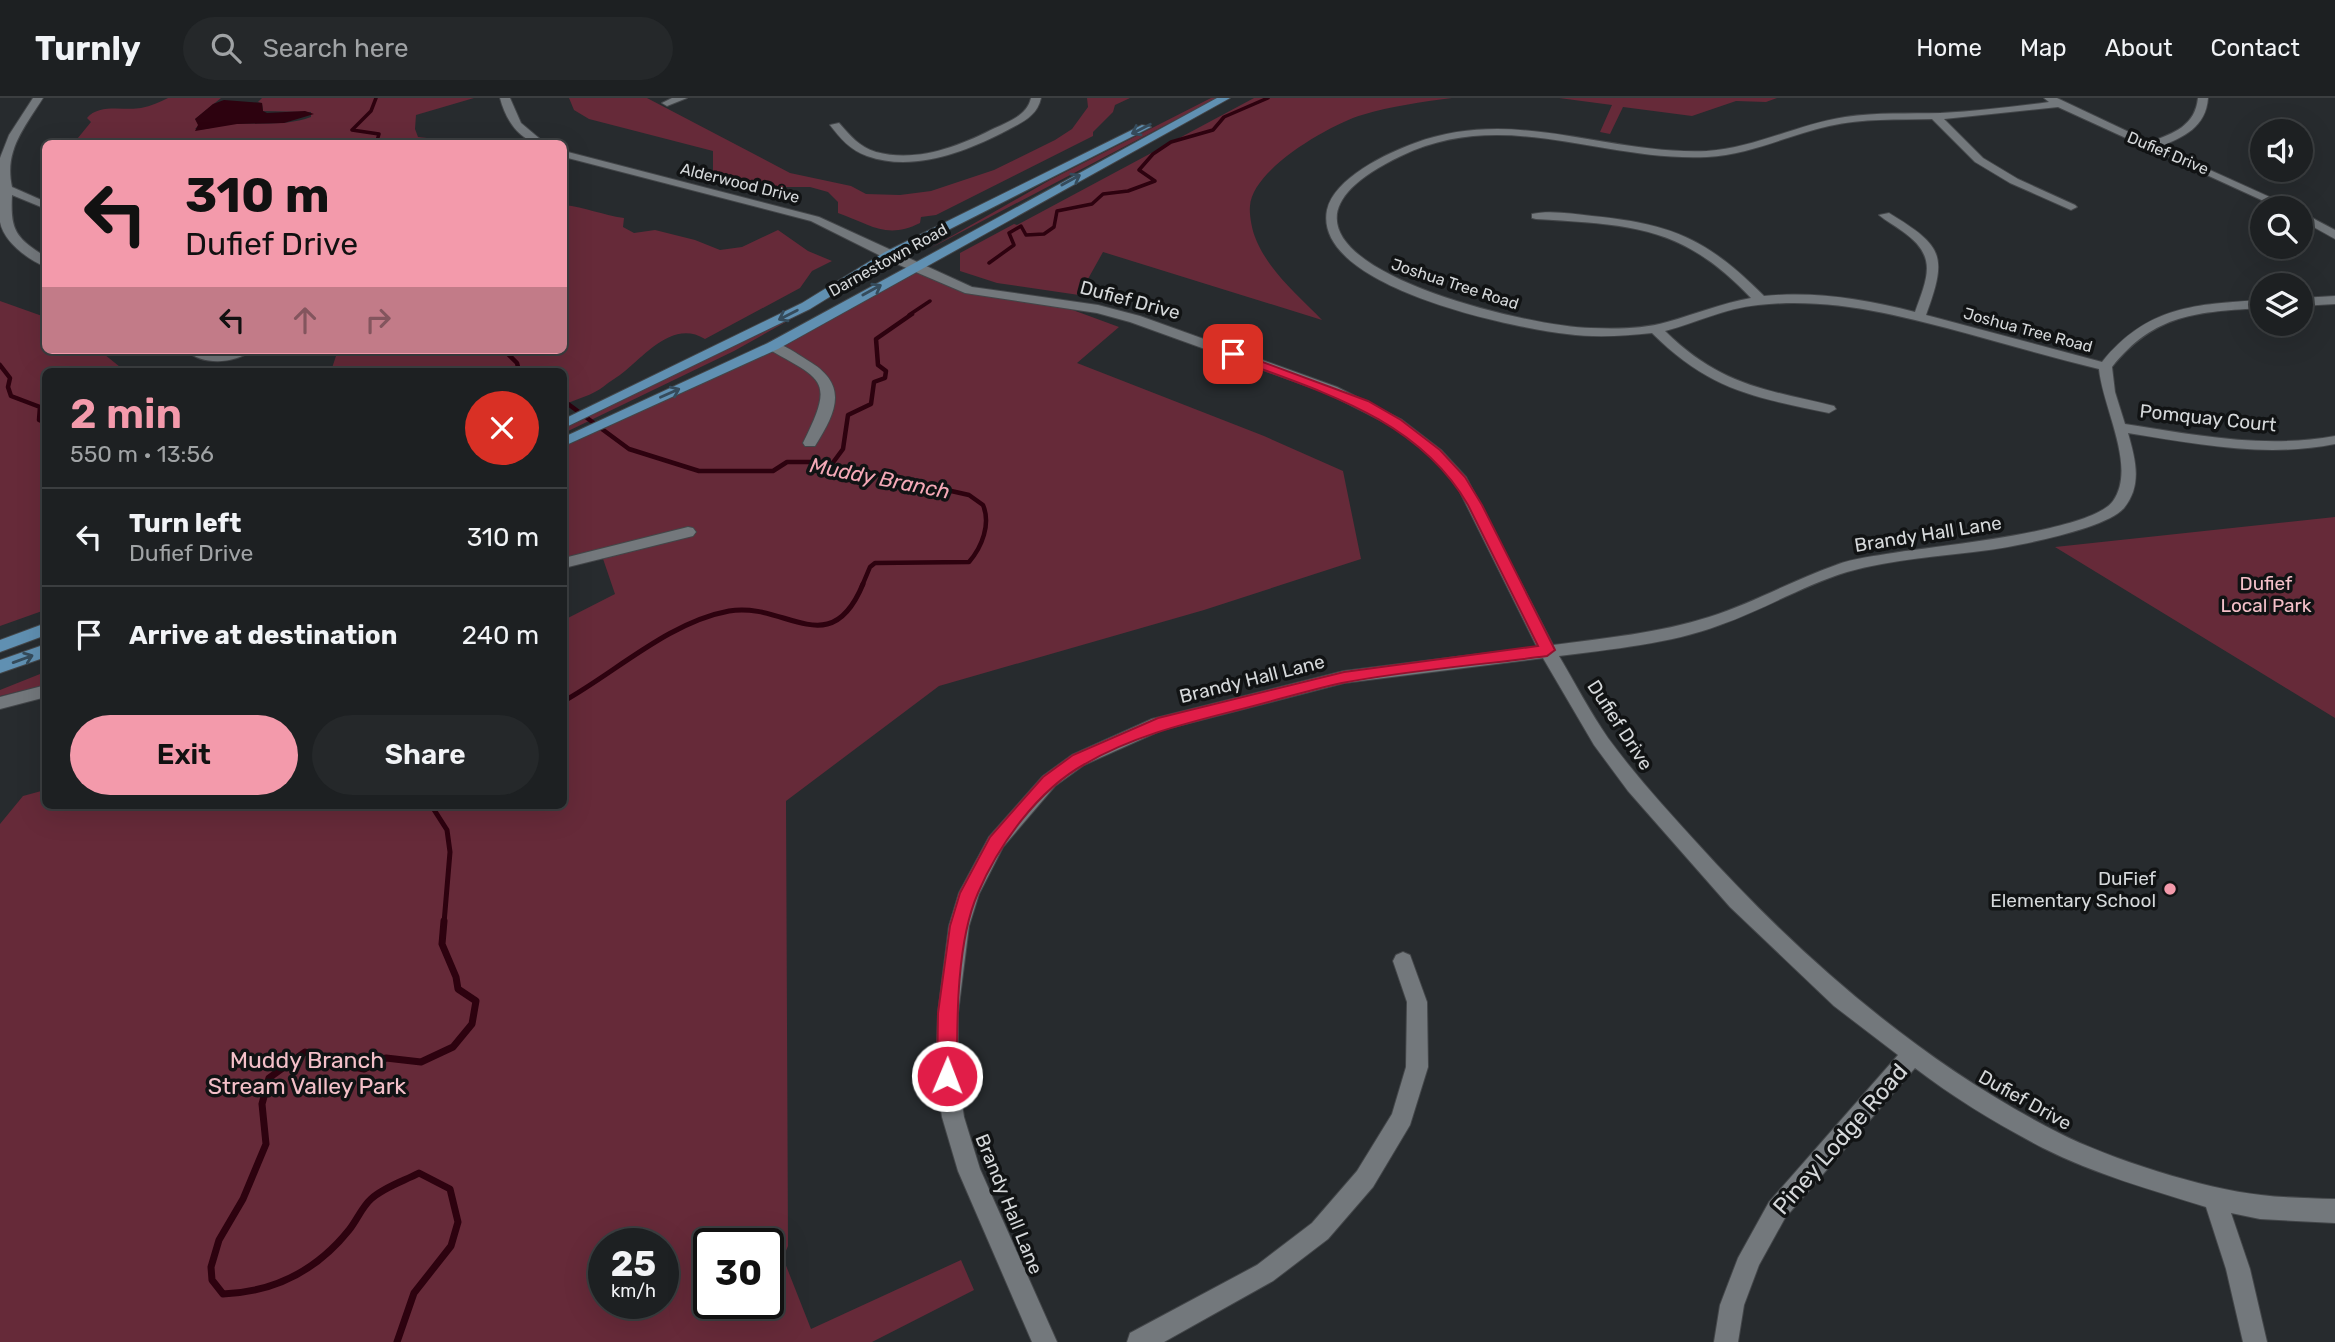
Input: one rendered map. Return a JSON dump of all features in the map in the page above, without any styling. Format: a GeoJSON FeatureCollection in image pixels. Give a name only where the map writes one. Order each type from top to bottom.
{"type":"FeatureCollection","features":[{"type":"Feature","properties":{"kind":"main road","name":"Darnestown Road"},"geometry":{"type":"LineString","coordinates":[[567,441],[773,346],[901,261],[1202,98]]}},
{"type":"Feature","properties":{"kind":"main road","name":"Darnestown Road"},"geometry":{"type":"LineString","coordinates":[[569,422],[901,261],[1225,98]]}},
{"type":"Feature","properties":{"kind":"main road"},"geometry":{"type":"LineString","coordinates":[[0,646],[42,630]]}},
{"type":"Feature","properties":{"kind":"main road"},"geometry":{"type":"LineString","coordinates":[[0,667],[42,651]]}},
{"type":"Feature","properties":{"kind":"street"},"geometry":{"type":"LineString","coordinates":[[505,98],[513,120],[536,140]]}},
{"type":"Feature","properties":{"kind":"street"},"geometry":{"type":"LineString","coordinates":[[667,103],[682,98]]}},
{"type":"Feature","properties":{"kind":"street"},"geometry":{"type":"LineString","coordinates":[[835,125],[850,143],[867,152],[898,157],[927,156],[956,150],[1018,121],[1036,103],[1036,98]]}},
{"type":"Feature","properties":{"kind":"street"},"geometry":{"type":"LineString","coordinates":[[2151,146],[2182,134],[2196,122],[2203,108],[2203,98]]}},
{"type":"Feature","properties":{"kind":"street"},"geometry":{"type":"LineString","coordinates":[[41,99],[14,135],[2,167],[7,189],[7,228],[19,244],[42,260]]}},
{"type":"Feature","properties":{"kind":"street","name":"Dufief Drive"},"geometry":{"type":"LineString","coordinates":[[2054,101],[2261,196]]}},
{"type":"Feature","properties":{"kind":"street","name":"Joshua Tree Road"},"geometry":{"type":"LineString","coordinates":[[2054,101],[1990,113],[1849,119],[1797,130],[1739,152],[1702,155],[1651,151],[1541,132],[1460,134],[1418,145],[1390,157],[1360,177],[1341,193],[1332,210],[1332,224],[1340,244],[1375,275],[1406,289],[1499,316],[1556,329],[1601,332],[1656,329],[1728,306],[1761,301],[1837,300],[1919,317],[2105,367]]}},
{"type":"Feature","properties":{"kind":"street"},"geometry":{"type":"LineString","coordinates":[[1935,116],[1979,160],[2014,181],[2071,207]]}},
{"type":"Feature","properties":{"kind":"street","name":"Alderwood Drive"},"geometry":{"type":"LineString","coordinates":[[567,155],[815,219],[901,261]]}},
{"type":"Feature","properties":{"kind":"street"},"geometry":{"type":"LineString","coordinates":[[7,189],[42,204]]}},
{"type":"Feature","properties":{"kind":"street"},"geometry":{"type":"LineString","coordinates":[[1885,215],[1909,229],[1932,253],[1936,265],[1935,277],[1919,317]]}},
{"type":"Feature","properties":{"kind":"street"},"geometry":{"type":"LineString","coordinates":[[1536,216],[1640,225],[1675,235],[1698,245],[1720,260],[1761,301]]}},
{"type":"Feature","properties":{"kind":"street"},"geometry":{"type":"LineString","coordinates":[[2313,222],[2335,235]]}},
{"type":"Feature","properties":{"kind":"street","name":"Dufief Drive"},"geometry":{"type":"LineString","coordinates":[[901,261],[969,289],[991,295],[1098,309],[1135,319],[1332,390],[1397,423],[1436,453],[1461,480],[1547,650],[1600,740],[1634,786],[1737,901],[1841,999],[1948,1080],[2052,1141],[2126,1171],[2216,1198],[2260,1207],[2335,1211]]}},
{"type":"Feature","properties":{"kind":"street"},"geometry":{"type":"LineString","coordinates":[[2313,301],[2335,300]]}},
{"type":"Feature","properties":{"kind":"street"},"geometry":{"type":"LineString","coordinates":[[2105,367],[2130,335],[2175,314],[2196,309],[2250,305]]}},
{"type":"Feature","properties":{"kind":"street"},"geometry":{"type":"LineString","coordinates":[[1656,329],[1693,363],[1710,373],[1761,394],[1829,409]]}},
{"type":"Feature","properties":{"kind":"street"},"geometry":{"type":"LineString","coordinates":[[773,346],[827,379],[832,389],[828,407],[810,443]]}},
{"type":"Feature","properties":{"kind":"street"},"geometry":{"type":"LineString","coordinates":[[197,354],[217,357],[229,354]]}},
{"type":"Feature","properties":{"kind":"street","name":"Brandy Hall Lane"},"geometry":{"type":"LineString","coordinates":[[1045,1342],[969,1171],[953,1117],[947,1076],[948,1013],[959,926],[969,893],[996,842],[1049,781],[1078,760],[1158,724],[1344,677],[1632,641],[1678,631],[1748,609],[1843,568],[1892,558],[2024,540],[2098,518],[2118,506],[2130,478],[2128,457],[2108,392],[2105,367]]}},
{"type":"Feature","properties":{"kind":"street","name":"Pomquay Court"},"geometry":{"type":"LineString","coordinates":[[2118,427],[2255,446],[2285,446],[2335,440]]}},
{"type":"Feature","properties":{"kind":"street"},"geometry":{"type":"LineString","coordinates":[[567,562],[688,532]]}},
{"type":"Feature","properties":{"kind":"street"},"geometry":{"type":"LineString","coordinates":[[0,703],[42,692]]}},
{"type":"Feature","properties":{"kind":"street"},"geometry":{"type":"LineString","coordinates":[[1139,1342],[1265,1273],[1320,1231],[1365,1179],[1402,1118],[1417,1067],[1417,1002],[1403,961]]}},
{"type":"Feature","properties":{"kind":"street","name":"Piney Lodge Road"},"geometry":{"type":"LineString","coordinates":[[1726,1342],[1732,1305],[1750,1258],[1777,1210],[1913,1055]]}},
{"type":"Feature","properties":{"kind":"street"},"geometry":{"type":"LineString","coordinates":[[2216,1198],[2238,1269],[2255,1342]]}},
{"type":"Feature","properties":{"kind":"green space"},"geometry":{"type":"Polygon","coordinates":[[[168,98],[221,98],[195,119],[199,125],[195,129],[208,129],[228,124],[291,122],[311,117],[311,112],[263,111],[262,103],[258,102],[262,98],[474,98],[416,115],[415,129],[418,137],[437,140],[76,140],[91,122],[87,118],[92,113],[105,109],[141,108],[168,98]]]}},
{"type":"Feature","properties":{"kind":"green space"},"geometry":{"type":"Polygon","coordinates":[[[569,98],[647,98],[790,173],[851,186],[866,194],[900,195],[931,191],[994,170],[1055,140],[1072,129],[1088,107],[1087,98],[1130,98],[1115,105],[1113,112],[1093,132],[1093,136],[936,215],[921,217],[920,223],[908,228],[888,230],[838,213],[838,202],[828,192],[810,187],[782,187],[713,178],[713,151],[589,119],[574,110],[569,98]]]}},
{"type":"Feature","properties":{"kind":"green space"},"geometry":{"type":"Polygon","coordinates":[[[1211,98],[1217,98],[929,249],[1050,180],[1211,98]]]}},
{"type":"Feature","properties":{"kind":"green space"},"geometry":{"type":"Polygon","coordinates":[[[1254,98],[1452,98],[1373,112],[1348,120],[1313,138],[1278,163],[1254,192],[1250,217],[1261,249],[1284,282],[1322,320],[1103,252],[1079,295],[997,283],[960,271],[960,253],[1254,98]]]}},
{"type":"Feature","properties":{"kind":"green space"},"geometry":{"type":"Polygon","coordinates":[[[1559,98],[1777,98],[1766,102],[1736,101],[1692,116],[1623,107],[1610,134],[1600,132],[1612,105],[1559,98]]]}},
{"type":"Feature","properties":{"kind":"green space"},"geometry":{"type":"Polygon","coordinates":[[[567,205],[624,218],[623,227],[634,233],[655,230],[695,240],[720,250],[742,247],[778,230],[808,251],[832,261],[812,271],[800,288],[705,339],[683,333],[662,341],[599,390],[567,404],[567,368],[332,368],[337,354],[567,354],[567,205]]]}},
{"type":"Feature","properties":{"kind":"green space","name":"Muddy Branch Stream Valley Park"},"geometry":{"type":"Polygon","coordinates":[[[914,267],[991,295],[1051,302],[1119,327],[1077,363],[1264,436],[1343,471],[1361,559],[1204,610],[939,686],[786,801],[788,1246],[784,1256],[784,1228],[693,1228],[693,1319],[784,1319],[784,1261],[811,1329],[961,1260],[974,1290],[872,1342],[0,1342],[0,824],[23,796],[42,791],[42,809],[567,809],[567,618],[615,594],[600,550],[567,557],[567,443],[773,346],[914,267]]]}},
{"type":"Feature","properties":{"kind":"green space"},"geometry":{"type":"Polygon","coordinates":[[[877,271],[734,351],[567,432],[567,424],[877,271]]]}},
{"type":"Feature","properties":{"kind":"green space"},"geometry":{"type":"Polygon","coordinates":[[[0,301],[42,316],[42,354],[104,354],[121,368],[42,368],[42,611],[0,626],[0,301]]]}},
{"type":"Feature","properties":{"kind":"green space","name":"Dufief Local Park"},"geometry":{"type":"Polygon","coordinates":[[[2335,517],[2335,718],[2055,547],[2335,517]]]}},
{"type":"Feature","properties":{"kind":"green space"},"geometry":{"type":"Polygon","coordinates":[[[42,673],[42,686],[0,696],[0,690],[42,673]]]}},
{"type":"Feature","properties":{"kind":"shaded area"},"geometry":{"type":"Polygon","coordinates":[[[224,100],[262,103],[263,111],[267,113],[305,111],[314,114],[284,123],[237,124],[195,131],[198,125],[195,119],[213,104],[224,100]]]}},
{"type":"Feature","properties":{"kind":"waterway","name":"Muddy Branch"},"geometry":{"type":"LineString","coordinates":[[376,98],[371,111],[352,130],[379,134],[377,140]]}},
{"type":"Feature","properties":{"kind":"waterway"},"geometry":{"type":"LineString","coordinates":[[989,263],[1014,245],[1009,233],[1021,226],[1026,235],[1044,234],[1054,227],[1057,211],[1092,204],[1103,194],[1128,191],[1155,181],[1139,170],[1153,154],[1171,142],[1213,130],[1224,117],[1268,98]]}},
{"type":"Feature","properties":{"kind":"waterway"},"geometry":{"type":"LineString","coordinates":[[909,315],[930,301]]}},
{"type":"Feature","properties":{"kind":"waterway"},"geometry":{"type":"LineString","coordinates":[[826,472],[843,449],[848,415],[871,404],[874,382],[885,378],[886,371],[878,365],[876,339],[912,314]]}},
{"type":"Feature","properties":{"kind":"waterway","name":"Muddy Branch"},"geometry":{"type":"LineString","coordinates":[[508,354],[518,368]]}},
{"type":"Feature","properties":{"kind":"waterway"},"geometry":{"type":"LineString","coordinates":[[0,365],[10,378],[8,387],[11,396],[40,407],[39,420],[42,421]]}},
{"type":"Feature","properties":{"kind":"waterway","name":"Muddy Branch"},"geometry":{"type":"LineString","coordinates":[[567,403],[629,449],[699,471],[773,471],[787,462],[810,462],[826,472]]}},
{"type":"Feature","properties":{"kind":"waterway","name":"Muddy Branch"},"geometry":{"type":"LineString","coordinates":[[826,472],[871,473],[969,495],[983,505],[986,527],[978,549],[969,562],[875,563],[870,567],[862,585]]}},
{"type":"Feature","properties":{"kind":"waterway","name":"Muddy Branch"},"geometry":{"type":"LineString","coordinates":[[567,699],[643,649],[707,617],[729,611],[749,610],[805,624],[821,625],[836,621],[850,608],[862,585]]}},
{"type":"Feature","properties":{"kind":"waterway","name":"Muddy Branch"},"geometry":{"type":"LineString","coordinates":[[434,809],[447,830],[450,852],[444,923]]}},
{"type":"Feature","properties":{"kind":"waterway","name":"Muddy Branch"},"geometry":{"type":"LineString","coordinates":[[397,1342],[414,1293],[451,1246],[458,1222],[450,1189],[419,1173],[371,1199],[349,1230],[323,1257],[293,1276],[260,1289],[223,1294],[212,1280],[211,1267],[219,1240],[243,1199],[266,1144],[262,1104],[269,1078],[305,1052],[333,1063],[364,1069],[386,1058],[421,1062],[453,1047],[472,1024],[476,1001],[458,989],[456,977],[442,944],[444,921]]}},
{"type":"Feature","properties":{"kind":"place","name":"DuFief Elementary School"},"geometry":{"type":"Point","coordinates":[2170,889]}},
{"type":"Feature","properties":{"kind":"route"},"geometry":{"type":"LineString","coordinates":[[947,1076],[948,1013],[959,926],[969,893],[996,842],[1026,805],[1049,781],[1078,760],[1158,724],[1344,677],[1547,650],[1461,480],[1436,453],[1397,423],[1364,404],[1233,354]]}}]}
